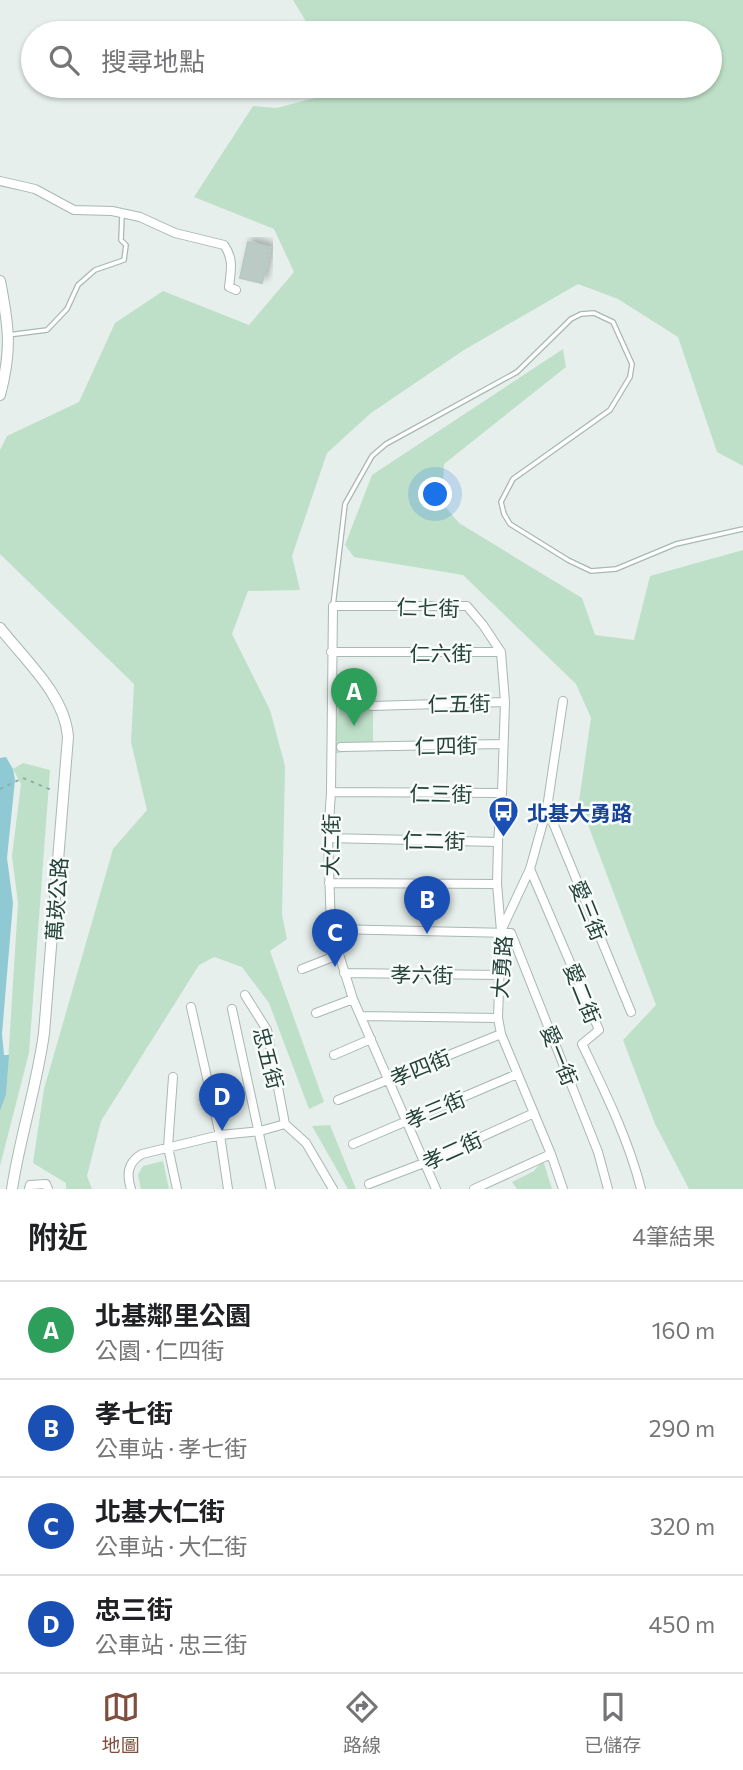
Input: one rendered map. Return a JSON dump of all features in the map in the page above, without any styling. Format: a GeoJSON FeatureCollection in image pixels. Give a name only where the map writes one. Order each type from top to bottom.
{"type":"FeatureCollection","features":[{"type":"Feature","properties":{"kind":"street"},"geometry":{"type":"LineString","coordinates":[[0,181],[35,189],[74,210],[140,217],[175,233],[224,245],[230,253],[232,264],[229,287],[236,290]]}},
{"type":"Feature","properties":{"kind":"street"},"geometry":{"type":"LineString","coordinates":[[0,281],[9,353],[0,395]]}},
{"type":"Feature","properties":{"kind":"street","name":"大仁街"},"geometry":{"type":"LineString","coordinates":[[333,606],[328,838],[331,929],[353,999],[436,1189]]}},
{"type":"Feature","properties":{"kind":"street","name":"仁七街"},"geometry":{"type":"LineString","coordinates":[[333,606],[467,606],[501,652]]}},
{"type":"Feature","properties":{"kind":"street","name":"萬崁公路"},"geometry":{"type":"LineString","coordinates":[[0,628],[64,715],[68,737],[52,963],[44,1033],[39,1070],[18,1152],[12,1189]]}},
{"type":"Feature","properties":{"kind":"street","name":"仁六街"},"geometry":{"type":"LineString","coordinates":[[331,652],[501,652],[505,702]]}},
{"type":"Feature","properties":{"kind":"street","name":"大勇路"},"geometry":{"type":"LineString","coordinates":[[563,701],[547,808],[530,869],[501,931],[498,1017],[501,1034],[563,1189]]}},
{"type":"Feature","properties":{"kind":"street","name":"仁五街"},"geometry":{"type":"LineString","coordinates":[[372,706],[505,702],[502,744]]}},
{"type":"Feature","properties":{"kind":"street","name":"仁四街"},"geometry":{"type":"LineString","coordinates":[[341,747],[502,744],[502,793]]}},
{"type":"Feature","properties":{"kind":"street","name":"仁三街"},"geometry":{"type":"LineString","coordinates":[[331,792],[502,793],[498,842]]}},
{"type":"Feature","properties":{"kind":"street","name":"愛三街"},"geometry":{"type":"LineString","coordinates":[[547,808],[631,1012]]}},
{"type":"Feature","properties":{"kind":"street","name":"仁二街"},"geometry":{"type":"LineString","coordinates":[[328,838],[498,842]]}},
{"type":"Feature","properties":{"kind":"street"},"geometry":{"type":"LineString","coordinates":[[331,929],[501,931],[497,884],[498,842]]}},
{"type":"Feature","properties":{"kind":"street","name":"愛二街"},"geometry":{"type":"LineString","coordinates":[[530,869],[599,1030],[582,1044],[619,1121],[633,1157],[641,1189]]}},
{"type":"Feature","properties":{"kind":"street"},"geometry":{"type":"LineString","coordinates":[[329,883],[497,884]]}},
{"type":"Feature","properties":{"kind":"street","name":"愛一街"},"geometry":{"type":"LineString","coordinates":[[501,931],[511,933],[598,1152],[608,1189]]}},
{"type":"Feature","properties":{"kind":"street"},"geometry":{"type":"LineString","coordinates":[[302,969],[338,955]]}},
{"type":"Feature","properties":{"kind":"street","name":"孝六街"},"geometry":{"type":"LineString","coordinates":[[344,973],[500,975]]}},
{"type":"Feature","properties":{"kind":"street","name":"忠五街"},"geometry":{"type":"LineString","coordinates":[[245,995],[267,1030],[285,1124]]}},
{"type":"Feature","properties":{"kind":"street"},"geometry":{"type":"LineString","coordinates":[[316,1013],[353,999]]}},
{"type":"Feature","properties":{"kind":"street"},"geometry":{"type":"LineString","coordinates":[[191,1007],[220,1135],[228,1189]]}},
{"type":"Feature","properties":{"kind":"street"},"geometry":{"type":"LineString","coordinates":[[232,1009],[271,1189]]}},
{"type":"Feature","properties":{"kind":"street"},"geometry":{"type":"LineString","coordinates":[[361,1016],[498,1017]]}},
{"type":"Feature","properties":{"kind":"street","name":"孝四街"},"geometry":{"type":"LineString","coordinates":[[338,1100],[501,1034]]}},
{"type":"Feature","properties":{"kind":"street"},"geometry":{"type":"LineString","coordinates":[[334,1055],[371,1040]]}},
{"type":"Feature","properties":{"kind":"street","name":"孝三街"},"geometry":{"type":"LineString","coordinates":[[353,1144],[517,1074]]}},
{"type":"Feature","properties":{"kind":"street"},"geometry":{"type":"LineString","coordinates":[[173,1077],[168,1147],[177,1189]]}},
{"type":"Feature","properties":{"kind":"street","name":"孝二街"},"geometry":{"type":"LineString","coordinates":[[369,1184],[424,1163],[534,1113]]}},
{"type":"Feature","properties":{"kind":"street"},"geometry":{"type":"LineString","coordinates":[[131,1189],[128,1169],[134,1159],[142,1154],[220,1135],[260,1131],[285,1124],[306,1143],[333,1189]]}},
{"type":"Feature","properties":{"kind":"street"},"geometry":{"type":"LineString","coordinates":[[474,1189],[551,1154]]}},
{"type":"Feature","properties":{"kind":"street"},"geometry":{"type":"LineString","coordinates":[[29,1189],[30,1185],[37,1183],[46,1184],[48,1189]]}},
{"type":"Feature","properties":{"kind":"lane"},"geometry":{"type":"LineString","coordinates":[[8,335],[47,330],[67,309],[78,285],[94,270],[124,260],[126,245],[121,240],[122,213]]}},
{"type":"Feature","properties":{"kind":"lane"},"geometry":{"type":"LineString","coordinates":[[333,606],[345,504],[372,456],[386,444],[517,373],[570,319],[581,314],[594,313],[613,322],[632,364],[630,377],[610,411],[513,479],[501,502],[510,524],[591,571],[616,569],[676,544],[743,529]]}},
{"type":"Feature","properties":{"kind":"path"},"geometry":{"type":"LineString","coordinates":[[0,789],[23,778],[62,794]]}},
{"type":"Feature","properties":{"kind":"green space"},"geometry":{"type":"Polygon","coordinates":[[[293,0],[743,0],[743,466],[717,452],[678,337],[618,299],[578,284],[464,350],[371,413],[327,453],[292,556],[300,590],[248,591],[232,634],[270,710],[285,766],[282,915],[287,939],[270,951],[324,1102],[309,1109],[269,1003],[242,967],[214,957],[199,965],[101,1121],[87,1176],[92,1189],[66,1189],[66,1183],[33,1163],[44,1089],[113,849],[147,810],[131,742],[134,684],[0,554],[0,450],[7,436],[79,402],[115,323],[163,291],[249,325],[294,272],[274,229],[194,197],[253,106],[276,108],[315,98],[722,98],[722,21],[306,21],[293,0]]]}},
{"type":"Feature","properties":{"kind":"green space"},"geometry":{"type":"Polygon","coordinates":[[[563,349],[566,367],[444,464],[442,503],[459,523],[582,598],[595,635],[634,640],[650,576],[743,550],[743,1189],[689,1189],[655,1124],[623,1040],[656,1005],[579,801],[591,718],[576,684],[463,575],[354,557],[345,545],[372,475],[563,349]]]}},
{"type":"Feature","properties":{"kind":"green space"},"geometry":{"type":"Polygon","coordinates":[[[344,686],[373,686],[373,746],[328,755],[344,686]]]}},
{"type":"Feature","properties":{"kind":"green space"},"geometry":{"type":"Polygon","coordinates":[[[23,763],[50,770],[29,1053],[0,1166],[0,1111],[6,1095],[18,903],[12,856],[21,784],[13,769],[23,763]]]}},
{"type":"Feature","properties":{"kind":"green space"},"geometry":{"type":"Polygon","coordinates":[[[330,1125],[356,1189],[348,1189],[312,1126],[330,1125]]]}},
{"type":"Feature","properties":{"kind":"green space"},"geometry":{"type":"Polygon","coordinates":[[[543,1160],[552,1189],[517,1189],[512,1182],[534,1171],[543,1160]]]}},
{"type":"Feature","properties":{"kind":"green space"},"geometry":{"type":"Polygon","coordinates":[[[163,1161],[169,1189],[141,1189],[138,1175],[143,1166],[163,1161]]]}},
{"type":"Feature","properties":{"kind":"water"},"geometry":{"type":"Polygon","coordinates":[[[6,757],[13,769],[15,780],[7,858],[13,903],[2,1034],[4,1055],[9,1055],[6,1095],[0,1111],[0,758],[6,757]]]}},
{"type":"Feature","properties":{"kind":"building"},"geometry":{"type":"Polygon","coordinates":[[[248,242],[270,248],[262,283],[240,278],[248,242]]]}},
{"type":"Feature","properties":{"kind":"place","name":"北基鄰里公園"},"geometry":{"type":"Point","coordinates":[354,726]}},
{"type":"Feature","properties":{"kind":"place","name":"北基大勇路"},"geometry":{"type":"Point","coordinates":[504,839]}},
{"type":"Feature","properties":{"kind":"place","name":"孝七街"},"geometry":{"type":"Point","coordinates":[427,934]}},
{"type":"Feature","properties":{"kind":"place","name":"北基大仁街"},"geometry":{"type":"Point","coordinates":[335,967]}},
{"type":"Feature","properties":{"kind":"place","name":"忠三街"},"geometry":{"type":"Point","coordinates":[222,1131]}}]}
